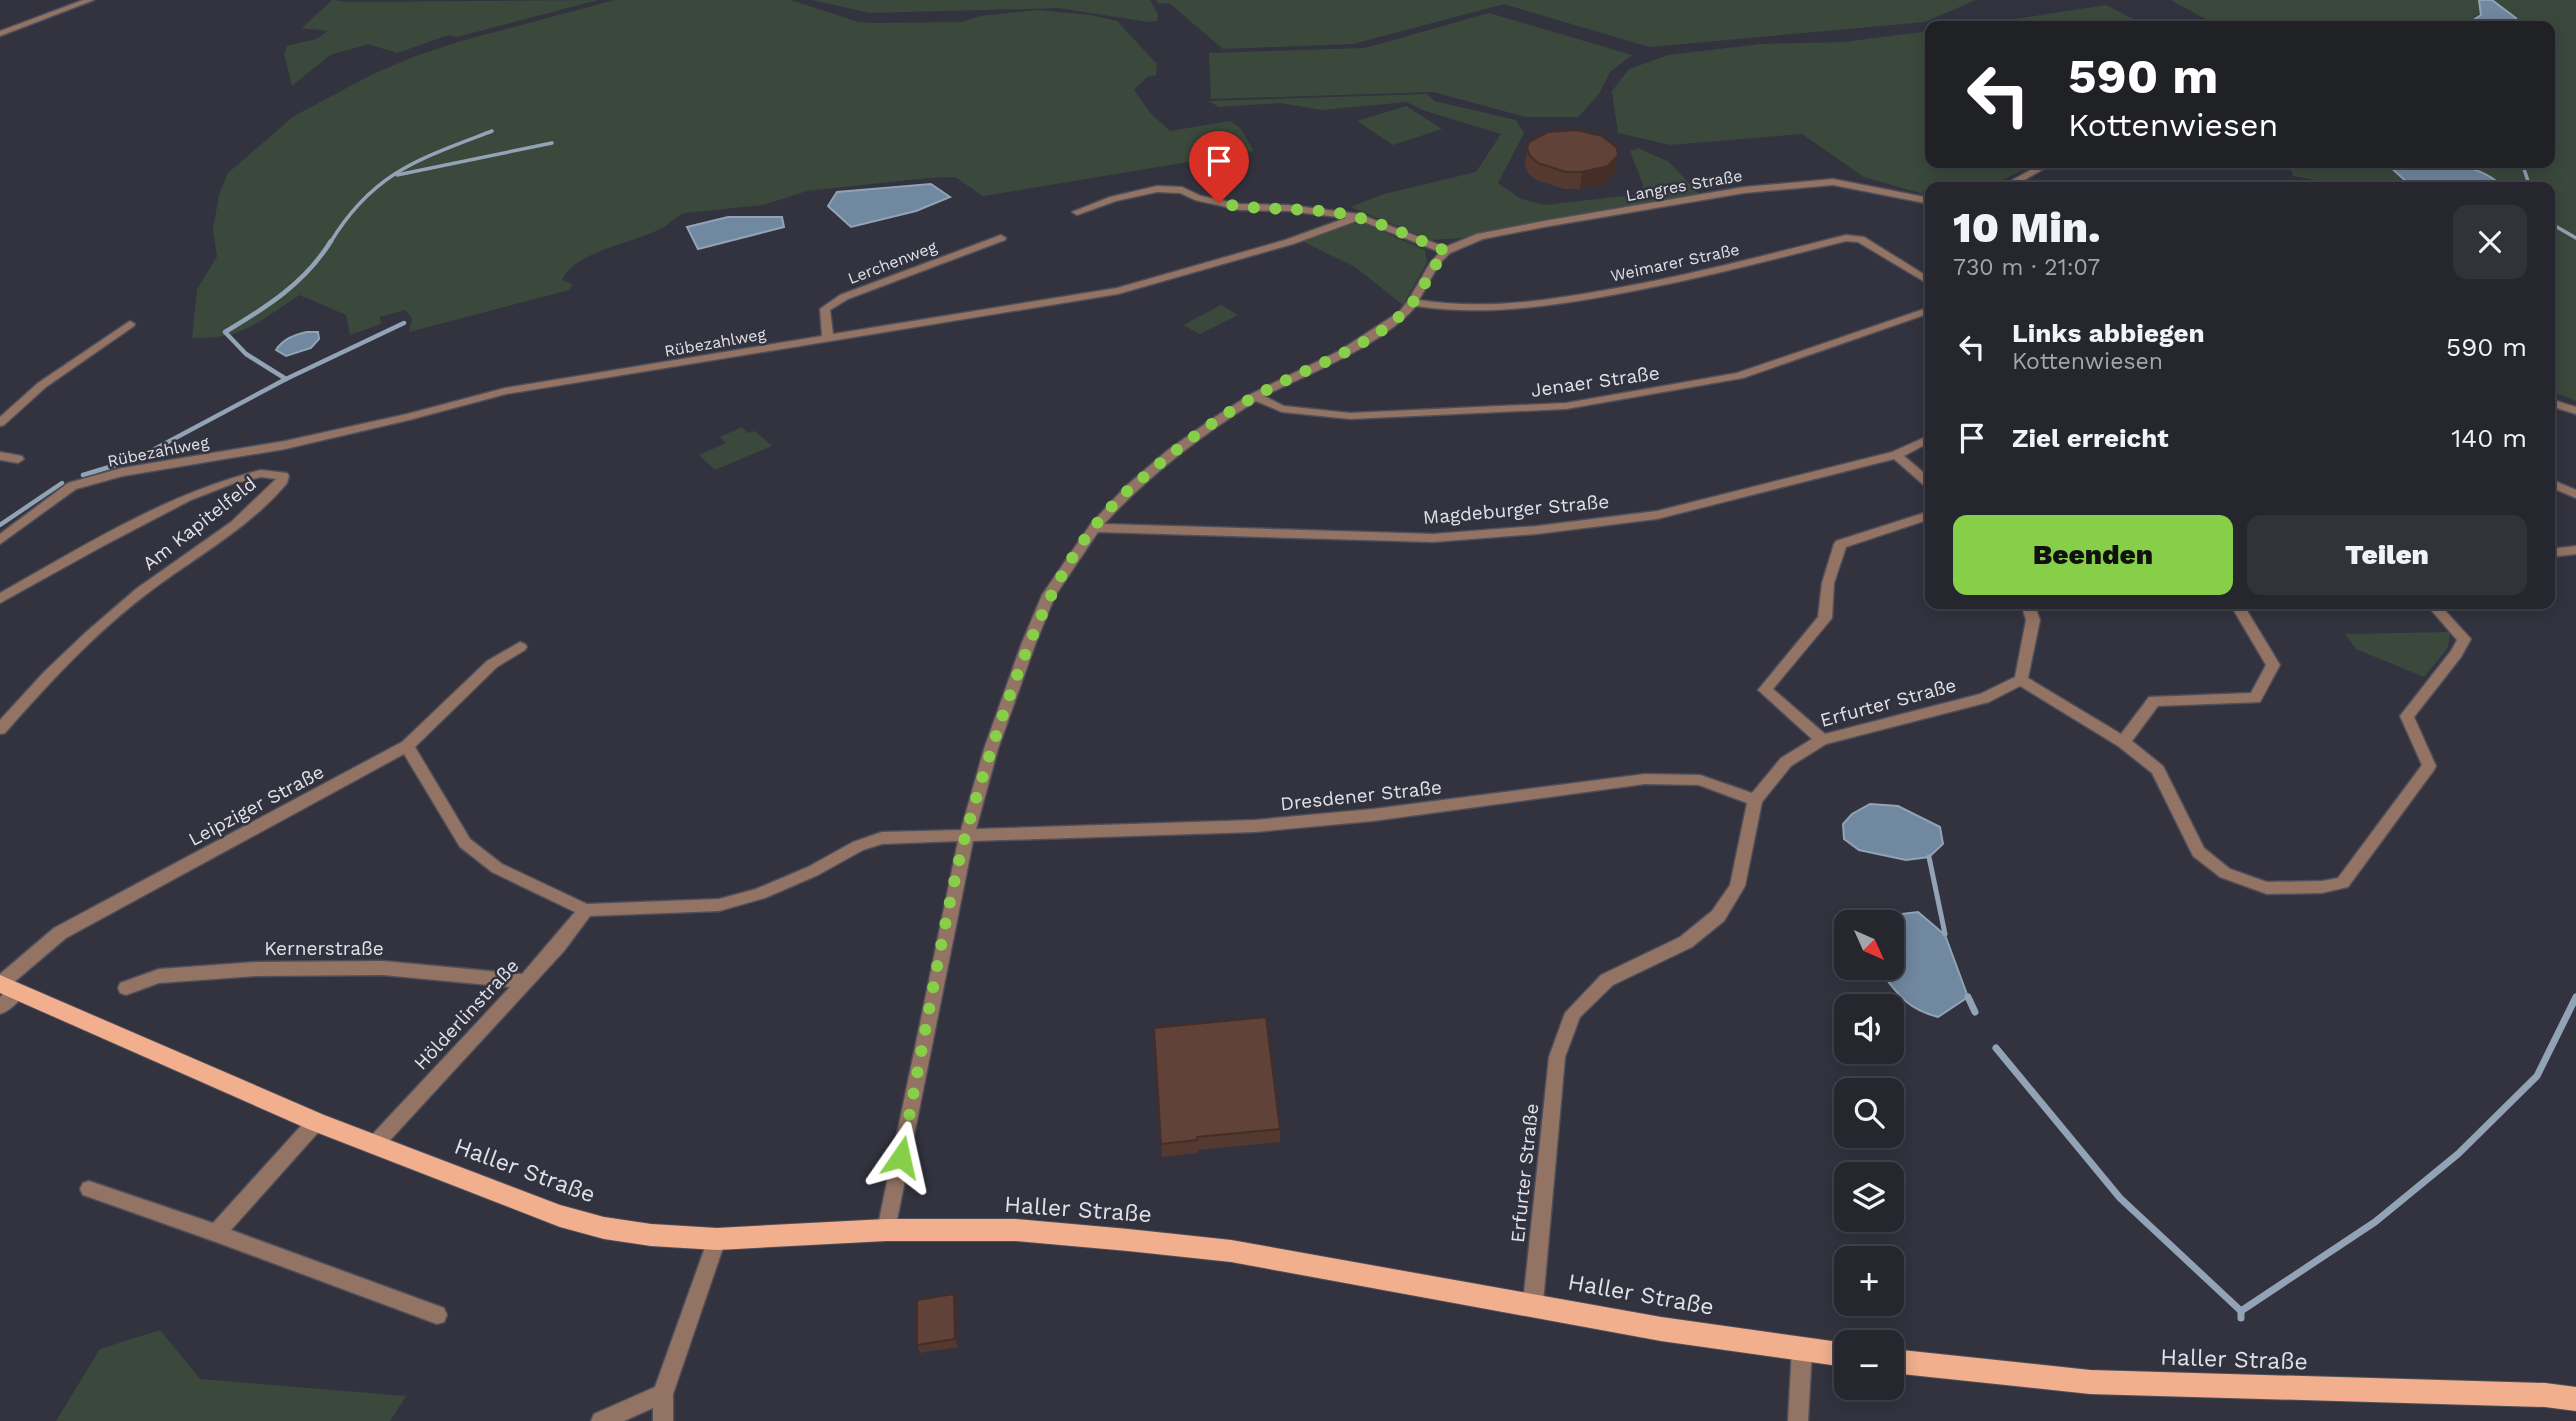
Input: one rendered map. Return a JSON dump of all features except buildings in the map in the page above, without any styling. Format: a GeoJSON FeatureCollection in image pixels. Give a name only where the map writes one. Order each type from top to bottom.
{"type":"FeatureCollection","features":[{"type":"Feature","properties":{"kind":"main road","name":"Haller Straße"},"geometry":{"type":"LineString","coordinates":[[6,986],[316,1122],[560,1216],[604,1228],[639,1234],[717,1239],[886,1230],[1015,1230],[1231,1251],[1533,1303],[1661,1329],[1834,1353]]}},
{"type":"Feature","properties":{"kind":"main road","name":"Haller Straße"},"geometry":{"type":"LineString","coordinates":[[1904,1362],[2090,1382],[2545,1395],[2576,1399]]}},
{"type":"Feature","properties":{"kind":"street"},"geometry":{"type":"LineString","coordinates":[[0,34],[90,0]]}},
{"type":"Feature","properties":{"kind":"street"},"geometry":{"type":"LineString","coordinates":[[2021,182],[2042,168]]}},
{"type":"Feature","properties":{"kind":"street","name":"Langres Straße"},"geometry":{"type":"LineString","coordinates":[[1446,251],[1481,236],[1744,190],[1833,182],[1925,200]]}},
{"type":"Feature","properties":{"kind":"street"},"geometry":{"type":"LineString","coordinates":[[886,1230],[966,836],[991,749],[1049,595],[1094,528],[1129,490],[1172,453],[1255,396],[1343,353],[1403,314],[1435,263],[1446,251],[1359,217],[1288,208],[1240,207],[1198,198],[1182,190],[1157,189],[1113,199],[1077,212]]}},
{"type":"Feature","properties":{"kind":"street","name":"Rübezahlweg"},"geometry":{"type":"LineString","coordinates":[[0,540],[72,486],[122,472],[285,445],[409,417],[505,391],[1118,291],[1289,242],[1359,217]]}},
{"type":"Feature","properties":{"kind":"street","name":"Lerchenweg"},"geometry":{"type":"LineString","coordinates":[[828,338],[825,309],[844,297],[1000,238]]}},
{"type":"Feature","properties":{"kind":"street","name":"Weimarer Straße"},"geometry":{"type":"LineString","coordinates":[[1413,302],[1480,311],[1527,307],[1635,289],[1846,238],[1860,239],[1925,279]]}},
{"type":"Feature","properties":{"kind":"street","name":"Jenaer Straße"},"geometry":{"type":"LineString","coordinates":[[1255,396],[1282,409],[1350,416],[1566,406],[1740,376],[1925,312]]}},
{"type":"Feature","properties":{"kind":"street"},"geometry":{"type":"LineString","coordinates":[[0,423],[42,385],[130,324]]}},
{"type":"Feature","properties":{"kind":"street"},"geometry":{"type":"LineString","coordinates":[[2555,404],[2576,411]]}},
{"type":"Feature","properties":{"kind":"street","name":"Magdeburger Straße"},"geometry":{"type":"LineString","coordinates":[[1094,528],[1433,538],[1537,530],[1657,514],[1896,455],[1925,440]]}},
{"type":"Feature","properties":{"kind":"street"},"geometry":{"type":"LineString","coordinates":[[1896,455],[1925,480]]}},
{"type":"Feature","properties":{"kind":"street"},"geometry":{"type":"LineString","coordinates":[[0,456],[18,458]]}},
{"type":"Feature","properties":{"kind":"street","name":"Am Kapitelfeld"},"geometry":{"type":"LineString","coordinates":[[0,599],[137,521],[198,493],[247,476],[276,471],[283,476],[281,483],[235,525],[141,592],[90,636],[49,675],[0,729]]}},
{"type":"Feature","properties":{"kind":"street"},"geometry":{"type":"LineString","coordinates":[[2555,485],[2576,494]]}},
{"type":"Feature","properties":{"kind":"street"},"geometry":{"type":"LineString","coordinates":[[1822,740],[1765,690],[1825,618],[1828,583],[1840,544],[1925,517]]}},
{"type":"Feature","properties":{"kind":"street"},"geometry":{"type":"LineString","coordinates":[[2555,552],[2576,550]]}},
{"type":"Feature","properties":{"kind":"street"},"geometry":{"type":"LineString","coordinates":[[2030,609],[2033,620],[2021,680],[2123,742],[2158,770],[2198,852],[2225,873],[2266,888],[2322,887],[2343,883],[2429,766],[2407,716],[2456,654],[2463,639],[2436,609]]}},
{"type":"Feature","properties":{"kind":"street"},"geometry":{"type":"LineString","coordinates":[[2123,742],[2154,701],[2255,698],[2273,665],[2240,609]]}},
{"type":"Feature","properties":{"kind":"street","name":"Leipziger Straße"},"geometry":{"type":"LineString","coordinates":[[0,1007],[6,986],[60,933],[407,746],[492,664],[520,647]]}},
{"type":"Feature","properties":{"kind":"street","name":"Erfurter Straße"},"geometry":{"type":"LineString","coordinates":[[1533,1303],[1557,1057],[1573,1013],[1607,980],[1686,943],[1718,916],[1737,886],[1755,800],[1786,762],[1822,740],[1984,698],[2021,680]]}},
{"type":"Feature","properties":{"kind":"street"},"geometry":{"type":"LineString","coordinates":[[407,746],[465,843],[498,868],[586,910]]}},
{"type":"Feature","properties":{"kind":"street","name":"Dresdener Straße"},"geometry":{"type":"LineString","coordinates":[[586,910],[719,905],[770,889],[813,871],[858,846],[882,838],[1255,826],[1373,815],[1645,779],[1700,780],[1755,800]]}},
{"type":"Feature","properties":{"kind":"street","name":"Hölderlinstraße"},"geometry":{"type":"LineString","coordinates":[[375,1144],[558,946],[586,910]]}},
{"type":"Feature","properties":{"kind":"street","name":"Kernerstraße"},"geometry":{"type":"LineString","coordinates":[[126,988],[159,976],[256,969],[383,968],[524,981]]}},
{"type":"Feature","properties":{"kind":"street"},"geometry":{"type":"LineString","coordinates":[[216,1233],[316,1122]]}},
{"type":"Feature","properties":{"kind":"street"},"geometry":{"type":"LineString","coordinates":[[89,1189],[437,1315]]}},
{"type":"Feature","properties":{"kind":"street"},"geometry":{"type":"LineString","coordinates":[[663,1421],[663,1394],[717,1239]]}},
{"type":"Feature","properties":{"kind":"street"},"geometry":{"type":"LineString","coordinates":[[1798,1421],[1802,1349]]}},
{"type":"Feature","properties":{"kind":"street"},"geometry":{"type":"LineString","coordinates":[[601,1421],[663,1394]]}},
{"type":"Feature","properties":{"kind":"green space"},"geometry":{"type":"Polygon","coordinates":[[[332,0],[598,0],[457,37],[449,35],[397,53],[368,44],[330,55],[292,86],[284,54],[287,46],[316,39],[328,31],[302,28],[332,0]]]}},
{"type":"Feature","properties":{"kind":"green space"},"geometry":{"type":"Polygon","coordinates":[[[615,0],[791,0],[858,22],[875,23],[961,22],[980,16],[1037,10],[1091,15],[1117,21],[1157,64],[1156,75],[1147,77],[1134,90],[1151,114],[1170,131],[1230,121],[1240,128],[1254,151],[983,196],[955,177],[807,191],[763,205],[684,213],[662,228],[578,262],[568,270],[562,280],[573,284],[569,290],[409,332],[412,318],[405,310],[380,317],[381,324],[350,335],[346,315],[300,295],[261,321],[238,332],[210,338],[192,338],[197,289],[217,257],[213,229],[219,195],[228,173],[294,116],[373,74],[413,57],[461,41],[615,0]]]}},
{"type":"Feature","properties":{"kind":"green space"},"geometry":{"type":"Polygon","coordinates":[[[812,0],[1150,0],[1158,15],[1157,21],[1148,22],[1059,8],[870,13],[812,0]]]}},
{"type":"Feature","properties":{"kind":"green space"},"geometry":{"type":"Polygon","coordinates":[[[1156,0],[1976,0],[1925,22],[1649,47],[1504,4],[1353,44],[1223,49],[1169,3],[1159,4],[1156,0]]]}},
{"type":"Feature","properties":{"kind":"green space"},"geometry":{"type":"Polygon","coordinates":[[[2171,0],[2479,0],[2481,15],[2472,21],[2205,19],[2171,0]]]}},
{"type":"Feature","properties":{"kind":"green space"},"geometry":{"type":"Polygon","coordinates":[[[2492,0],[2576,0],[2576,401],[2555,393],[2555,182],[2482,182],[2460,168],[2555,168],[2555,21],[2517,21],[2492,0]]]}},
{"type":"Feature","properties":{"kind":"green space"},"geometry":{"type":"Polygon","coordinates":[[[2106,5],[2137,21],[2001,21],[2106,5]]]}},
{"type":"Feature","properties":{"kind":"green space"},"geometry":{"type":"Polygon","coordinates":[[[1489,13],[1632,55],[1610,72],[1599,94],[1578,117],[1526,117],[1433,92],[1211,99],[1209,53],[1365,48],[1489,13]]]}},
{"type":"Feature","properties":{"kind":"green space"},"geometry":{"type":"Polygon","coordinates":[[[1925,32],[1925,168],[2025,168],[1995,182],[1925,182],[1925,195],[1864,177],[1802,134],[1670,145],[1618,133],[1612,91],[1629,69],[1668,55],[1761,44],[1843,42],[1925,32]]]}},
{"type":"Feature","properties":{"kind":"green space"},"geometry":{"type":"Polygon","coordinates":[[[1428,94],[1434,101],[1516,120],[1524,133],[1498,183],[1521,199],[1545,205],[1642,194],[1643,184],[1630,151],[1638,148],[1669,162],[1700,195],[1521,225],[1461,238],[1432,240],[1350,207],[1384,194],[1476,172],[1501,134],[1425,111],[1407,102],[1322,110],[1280,103],[1219,107],[1208,101],[1428,94]]]}},
{"type":"Feature","properties":{"kind":"green space"},"geometry":{"type":"Polygon","coordinates":[[[1406,106],[1442,129],[1393,145],[1357,121],[1406,106]]]}},
{"type":"Feature","properties":{"kind":"green space"},"geometry":{"type":"Polygon","coordinates":[[[2291,168],[2392,168],[2407,182],[2326,182],[2293,176],[2291,168]]]}},
{"type":"Feature","properties":{"kind":"green space"},"geometry":{"type":"Polygon","coordinates":[[[1360,222],[1425,250],[1427,262],[1403,305],[1355,267],[1302,241],[1360,222]]]}},
{"type":"Feature","properties":{"kind":"green space"},"geometry":{"type":"Polygon","coordinates":[[[1221,305],[1238,315],[1200,334],[1183,325],[1221,305]]]}},
{"type":"Feature","properties":{"kind":"green space"},"geometry":{"type":"Polygon","coordinates":[[[742,427],[748,433],[755,431],[772,446],[715,470],[699,455],[726,443],[720,437],[742,427]]]}},
{"type":"Feature","properties":{"kind":"green space"},"geometry":{"type":"Polygon","coordinates":[[[2451,632],[2447,649],[2424,677],[2356,649],[2345,634],[2451,632]]]}},
{"type":"Feature","properties":{"kind":"green space"},"geometry":{"type":"Polygon","coordinates":[[[160,1330],[200,1379],[406,1396],[390,1421],[56,1421],[100,1349],[160,1330]]]}},
{"type":"Feature","properties":{"kind":"water"},"geometry":{"type":"Polygon","coordinates":[[[2479,0],[2492,0],[2517,21],[2472,21],[2481,15],[2479,0]]]}},
{"type":"Feature","properties":{"kind":"water"},"geometry":{"type":"Polygon","coordinates":[[[2391,168],[2470,168],[2497,182],[2407,182],[2391,168]]]}},
{"type":"Feature","properties":{"kind":"water"},"geometry":{"type":"Polygon","coordinates":[[[931,184],[950,197],[916,211],[851,227],[828,206],[837,192],[931,184]]]}},
{"type":"Feature","properties":{"kind":"water"},"geometry":{"type":"Polygon","coordinates":[[[728,217],[782,217],[784,227],[698,249],[687,227],[728,217]]]}},
{"type":"Feature","properties":{"kind":"water"},"geometry":{"type":"Polygon","coordinates":[[[307,332],[318,332],[319,339],[311,348],[286,356],[276,350],[289,338],[307,332]]]}},
{"type":"Feature","properties":{"kind":"water"},"geometry":{"type":"Polygon","coordinates":[[[1870,804],[1898,806],[1940,827],[1943,844],[1929,857],[1906,860],[1859,850],[1844,839],[1843,824],[1852,814],[1870,804]]]}},
{"type":"Feature","properties":{"kind":"water"},"geometry":{"type":"Polygon","coordinates":[[[1918,912],[1945,935],[1968,997],[1938,1017],[1910,1005],[1904,999],[1904,994],[1899,994],[1888,980],[1904,980],[1904,914],[1918,912]]]}},
{"type":"Feature","properties":{"kind":"waterway"},"geometry":{"type":"LineString","coordinates":[[330,243],[363,199],[381,184],[420,160],[492,131]]}},
{"type":"Feature","properties":{"kind":"waterway"},"geometry":{"type":"LineString","coordinates":[[397,175],[552,143]]}},
{"type":"Feature","properties":{"kind":"waterway"},"geometry":{"type":"LineString","coordinates":[[2524,168],[2528,182]]}},
{"type":"Feature","properties":{"kind":"waterway"},"geometry":{"type":"LineString","coordinates":[[2555,226],[2576,238]]}},
{"type":"Feature","properties":{"kind":"waterway"},"geometry":{"type":"LineString","coordinates":[[286,379],[246,354],[225,332],[297,282],[331,241]]}},
{"type":"Feature","properties":{"kind":"waterway"},"geometry":{"type":"LineString","coordinates":[[286,379],[404,323]]}},
{"type":"Feature","properties":{"kind":"waterway"},"geometry":{"type":"LineString","coordinates":[[83,475],[136,459],[286,379]]}},
{"type":"Feature","properties":{"kind":"waterway"},"geometry":{"type":"LineString","coordinates":[[0,525],[62,483]]}},
{"type":"Feature","properties":{"kind":"waterway"},"geometry":{"type":"LineString","coordinates":[[1929,857],[1945,934]]}},
{"type":"Feature","properties":{"kind":"waterway"},"geometry":{"type":"LineString","coordinates":[[1968,997],[1975,1012]]}},
{"type":"Feature","properties":{"kind":"waterway"},"geometry":{"type":"LineString","coordinates":[[2241,1311],[2375,1222],[2458,1154],[2537,1076],[2576,997]]}},
{"type":"Feature","properties":{"kind":"waterway"},"geometry":{"type":"LineString","coordinates":[[1996,1048],[2120,1198],[2241,1311]]}},
{"type":"Feature","properties":{"kind":"waterway"},"geometry":{"type":"LineString","coordinates":[[2241,1311],[2241,1318]]}},
{"type":"Feature","properties":{"kind":"route"},"geometry":{"type":"LineString","coordinates":[[901,1157],[959,864],[991,749],[1049,595],[1094,528],[1129,490],[1172,453],[1237,407],[1343,353],[1403,314],[1435,263],[1446,251],[1359,217],[1219,203]]}}]}
